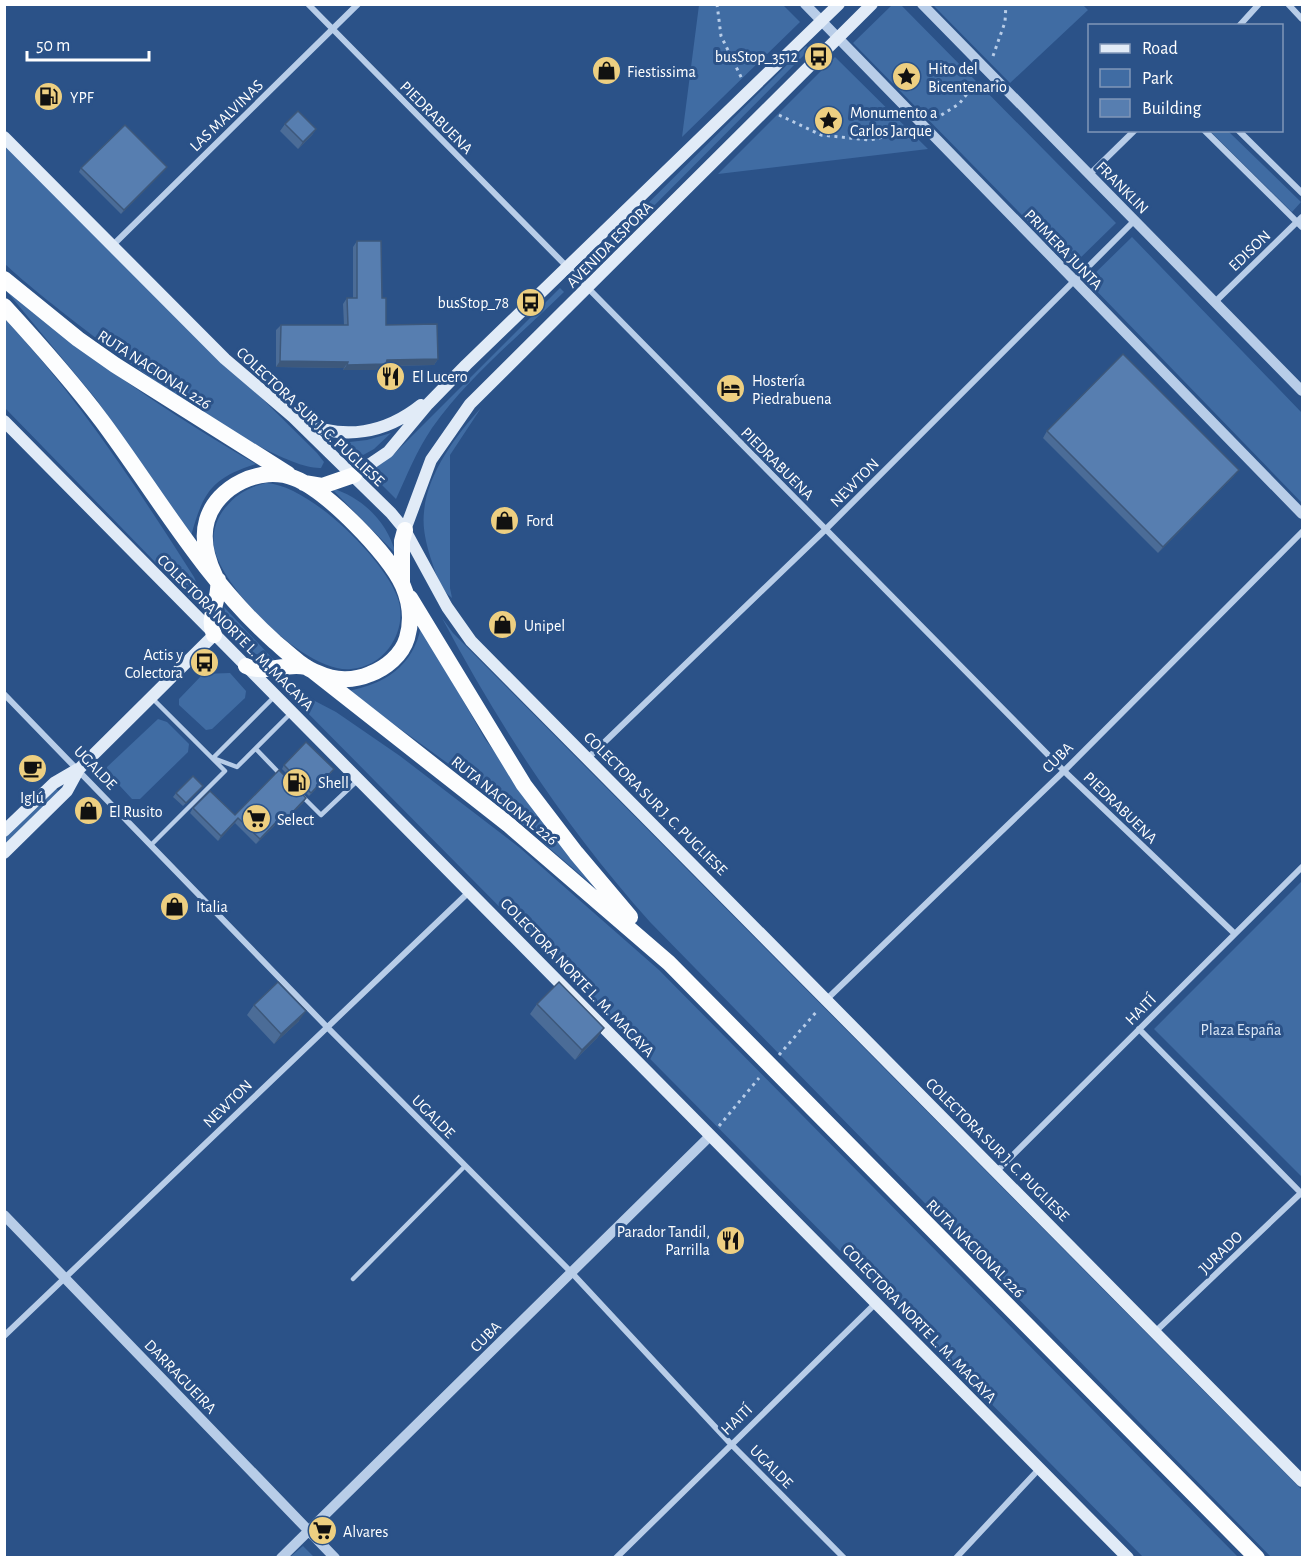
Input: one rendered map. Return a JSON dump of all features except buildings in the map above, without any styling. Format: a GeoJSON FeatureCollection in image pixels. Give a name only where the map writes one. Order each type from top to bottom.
{"type":"FeatureCollection","features":[{"type":"Feature","properties":{"kind":"highway","name":"RUTA NACIONAL 226"},"geometry":{"type":"LineString","coordinates":[[4,279],[78,339],[115,365],[298,480],[359,528],[403,586],[524,785],[576,853],[669,963]]}},
{"type":"Feature","properties":{"kind":"highway","name":"RUTA NACIONAL 226"},"geometry":{"type":"LineString","coordinates":[[4,306],[87,402],[217,578],[254,622],[310,669],[509,825],[669,963],[1257,1557]]}},
{"type":"Feature","properties":{"kind":"highway","name":"RUTA NACIONAL 226"},"geometry":{"type":"LineString","coordinates":[[217,578],[206,553],[205,541],[207,520],[216,502],[233,487],[256,476],[277,475],[298,480]]}},
{"type":"Feature","properties":{"kind":"highway"},"geometry":{"type":"LineString","coordinates":[[298,480],[322,486],[354,475]]}},
{"type":"Feature","properties":{"kind":"highway"},"geometry":{"type":"LineString","coordinates":[[403,586],[402,541],[405,530]]}},
{"type":"Feature","properties":{"kind":"highway"},"geometry":{"type":"LineString","coordinates":[[214,635],[210,626],[218,595],[217,578]]}},
{"type":"Feature","properties":{"kind":"highway","name":"RUTA NACIONAL 226"},"geometry":{"type":"LineString","coordinates":[[310,669],[332,678],[354,678],[374,673],[390,663],[402,649],[409,632],[410,612],[403,586]]}},
{"type":"Feature","properties":{"kind":"highway"},"geometry":{"type":"LineString","coordinates":[[246,666],[257,669],[289,665],[310,669]]}},
{"type":"Feature","properties":{"kind":"main road","name":"AVENIDA ESPORA"},"geometry":{"type":"LineString","coordinates":[[354,475],[388,452],[445,386],[839,4]]}},
{"type":"Feature","properties":{"kind":"main road","name":"AVENIDA ESPORA"},"geometry":{"type":"LineString","coordinates":[[405,530],[431,460],[470,404],[872,4]]}},
{"type":"Feature","properties":{"kind":"main road","name":"COLECTORA SUR J. C. PUGLIESE"},"geometry":{"type":"LineString","coordinates":[[4,137],[225,359],[293,417],[354,475],[405,530],[441,598],[471,640],[1302,1481]]}},
{"type":"Feature","properties":{"kind":"main road"},"geometry":{"type":"LineString","coordinates":[[293,417],[333,432],[375,430],[398,422],[445,386]]}},
{"type":"Feature","properties":{"kind":"main road","name":"COLECTORA NORTE L. M. MACAYA"},"geometry":{"type":"LineString","coordinates":[[4,421],[1128,1557]]}},
{"type":"Feature","properties":{"kind":"main road"},"geometry":{"type":"LineString","coordinates":[[4,853],[67,791],[79,769],[214,635]]}},
{"type":"Feature","properties":{"kind":"main road"},"geometry":{"type":"LineString","coordinates":[[4,831],[54,783],[79,769]]}},
{"type":"Feature","properties":{"kind":"street","name":"PIEDRABUENA"},"geometry":{"type":"LineString","coordinates":[[308,4],[1064,771],[1235,934]]}},
{"type":"Feature","properties":{"kind":"street","name":"LAS MALVINAS"},"geometry":{"type":"LineString","coordinates":[[113,245],[358,4]]}},
{"type":"Feature","properties":{"kind":"street","name":"PRIMERA JUNTA"},"geometry":{"type":"LineString","coordinates":[[805,4],[1302,514]]}},
{"type":"Feature","properties":{"kind":"street","name":"FRANKLIN"},"geometry":{"type":"LineString","coordinates":[[922,4],[1302,391]]}},
{"type":"Feature","properties":{"kind":"street"},"geometry":{"type":"LineString","coordinates":[[1241,24],[1259,4]]}},
{"type":"Feature","properties":{"kind":"street"},"geometry":{"type":"LineString","coordinates":[[1288,4],[1302,19]]}},
{"type":"Feature","properties":{"kind":"street"},"geometry":{"type":"LineString","coordinates":[[1089,175],[1133,132]]}},
{"type":"Feature","properties":{"kind":"street"},"geometry":{"type":"LineString","coordinates":[[1206,132],[1301,222]]}},
{"type":"Feature","properties":{"kind":"street"},"geometry":{"type":"LineString","coordinates":[[1240,132],[1302,193]]}},
{"type":"Feature","properties":{"kind":"street","name":"NEWTON"},"geometry":{"type":"LineString","coordinates":[[588,758],[825,530],[1134,221]]}},
{"type":"Feature","properties":{"kind":"street","name":"EDISON"},"geometry":{"type":"LineString","coordinates":[[1215,302],[1301,222]]}},
{"type":"Feature","properties":{"kind":"street","name":"CUBA"},"geometry":{"type":"LineString","coordinates":[[828,999],[1064,771],[1302,532]]}},
{"type":"Feature","properties":{"kind":"street","name":"UGALDE"},"geometry":{"type":"LineString","coordinates":[[4,694],[327,1027],[571,1272],[730,1443],[844,1557]]}},
{"type":"Feature","properties":{"kind":"street","name":"HAITÍ"},"geometry":{"type":"LineString","coordinates":[[997,1171],[1302,867]]}},
{"type":"Feature","properties":{"kind":"street","name":"NEWTON"},"geometry":{"type":"LineString","coordinates":[[4,1336],[470,890]]}},
{"type":"Feature","properties":{"kind":"street"},"geometry":{"type":"LineString","coordinates":[[1139,1029],[1301,1192]]}},
{"type":"Feature","properties":{"kind":"street","name":"CUBA"},"geometry":{"type":"LineString","coordinates":[[281,1557],[710,1136]]}},
{"type":"Feature","properties":{"kind":"street","name":"JURADO"},"geometry":{"type":"LineString","coordinates":[[1155,1332],[1301,1192]]}},
{"type":"Feature","properties":{"kind":"street","name":"DARRAGUEIRA"},"geometry":{"type":"LineString","coordinates":[[4,1215],[335,1557]]}},
{"type":"Feature","properties":{"kind":"street","name":"HAITÍ"},"geometry":{"type":"LineString","coordinates":[[616,1557],[730,1443],[877,1302]]}},
{"type":"Feature","properties":{"kind":"street"},"geometry":{"type":"LineString","coordinates":[[956,1557],[1039,1469]]}},
{"type":"Feature","properties":{"kind":"lane"},"geometry":{"type":"LineString","coordinates":[[213,758],[276,695]]}},
{"type":"Feature","properties":{"kind":"lane"},"geometry":{"type":"LineString","coordinates":[[150,696],[225,771],[152,844]]}},
{"type":"Feature","properties":{"kind":"lane"},"geometry":{"type":"LineString","coordinates":[[213,758],[237,767],[292,712]]}},
{"type":"Feature","properties":{"kind":"lane"},"geometry":{"type":"LineString","coordinates":[[256,749],[288,782]]}},
{"type":"Feature","properties":{"kind":"lane"},"geometry":{"type":"LineString","coordinates":[[297,790],[321,815],[359,779]]}},
{"type":"Feature","properties":{"kind":"lane"},"geometry":{"type":"LineString","coordinates":[[353,1279],[465,1166]]}},
{"type":"Feature","properties":{"kind":"path"},"geometry":{"type":"LineString","coordinates":[[717,4],[721,36],[743,80],[751,88]]}},
{"type":"Feature","properties":{"kind":"path"},"geometry":{"type":"LineString","coordinates":[[770,106],[777,114],[821,135],[870,140],[923,126],[959,104],[986,70],[1005,22],[1006,4]]}},
{"type":"Feature","properties":{"kind":"path"},"geometry":{"type":"LineString","coordinates":[[710,1136],[828,999]]}},
{"type":"Feature","properties":{"kind":"green space"},"geometry":{"type":"Polygon","coordinates":[[[699,5],[783,5],[800,22],[682,137],[699,5]]]}},
{"type":"Feature","properties":{"kind":"green space"},"geometry":{"type":"Polygon","coordinates":[[[892,5],[901,5],[1116,223],[1072,266],[853,43],[892,5]]]}},
{"type":"Feature","properties":{"kind":"green space"},"geometry":{"type":"Polygon","coordinates":[[[933,5],[1083,5],[1088,10],[1010,83],[933,5]]]}},
{"type":"Feature","properties":{"kind":"green space"},"geometry":{"type":"Polygon","coordinates":[[[806,46],[810,49],[593,267],[589,262],[806,46]]]}},
{"type":"Feature","properties":{"kind":"green space"},"geometry":{"type":"Polygon","coordinates":[[[835,57],[928,149],[718,174],[835,57]]]}},
{"type":"Feature","properties":{"kind":"green space"},"geometry":{"type":"Polygon","coordinates":[[[1211,132],[1229,132],[1301,202],[1292,212],[1211,132]]]}},
{"type":"Feature","properties":{"kind":"green space"},"geometry":{"type":"Polygon","coordinates":[[[4,143],[317,453],[324,462],[321,468],[293,462],[254,444],[159,384],[66,315],[5,264],[4,143]]]}},
{"type":"Feature","properties":{"kind":"green space"},"geometry":{"type":"Polygon","coordinates":[[[1132,237],[1302,413],[1302,503],[1087,281],[1132,237]]]}},
{"type":"Feature","properties":{"kind":"green space"},"geometry":{"type":"Polygon","coordinates":[[[4,288],[126,382],[256,464],[229,475],[211,489],[200,509],[191,536],[96,399],[4,288]]]}},
{"type":"Feature","properties":{"kind":"green space"},"geometry":{"type":"Polygon","coordinates":[[[560,288],[564,292],[495,357],[446,409],[412,463],[396,499],[369,472],[394,454],[560,288]]]}},
{"type":"Feature","properties":{"kind":"green space"},"geometry":{"type":"Polygon","coordinates":[[[4,318],[57,379],[128,476],[194,577],[199,588],[199,602],[193,601],[5,408],[4,318]]]}},
{"type":"Feature","properties":{"kind":"green space"},"geometry":{"type":"Polygon","coordinates":[[[481,408],[450,455],[450,588],[452,598],[437,577],[428,550],[424,525],[426,498],[444,456],[481,408]]]}},
{"type":"Feature","properties":{"kind":"green space"},"geometry":{"type":"Polygon","coordinates":[[[391,433],[374,449],[356,459],[341,443],[367,440],[391,433]]]}},
{"type":"Feature","properties":{"kind":"green space"},"geometry":{"type":"Polygon","coordinates":[[[266,483],[283,487],[322,509],[360,544],[389,580],[399,603],[400,623],[389,648],[372,663],[351,669],[333,667],[312,658],[290,643],[249,605],[220,564],[214,547],[214,531],[219,517],[238,495],[266,483]]]}},
{"type":"Feature","properties":{"kind":"green space"},"geometry":{"type":"Polygon","coordinates":[[[331,488],[354,498],[372,513],[387,532],[396,554],[331,488]]]}},
{"type":"Feature","properties":{"kind":"green space"},"geometry":{"type":"Polygon","coordinates":[[[224,607],[274,660],[255,653],[240,642],[230,626],[224,607]]]}},
{"type":"Feature","properties":{"kind":"green space"},"geometry":{"type":"Polygon","coordinates":[[[442,618],[453,633],[1302,1490],[1302,1557],[1271,1557],[650,922],[590,850],[537,776],[488,699],[442,618]]]}},
{"type":"Feature","properties":{"kind":"green space"},"geometry":{"type":"Polygon","coordinates":[[[421,627],[485,739],[598,890],[468,778],[348,691],[374,684],[395,671],[411,652],[421,627]]]}},
{"type":"Feature","properties":{"kind":"green space"},"geometry":{"type":"Polygon","coordinates":[[[230,673],[246,691],[245,698],[212,729],[206,730],[179,705],[179,699],[203,674],[230,673]]]}},
{"type":"Feature","properties":{"kind":"green space"},"geometry":{"type":"Polygon","coordinates":[[[283,688],[292,689],[336,712],[400,756],[520,848],[659,970],[1238,1557],[1143,1557],[283,688]]]}},
{"type":"Feature","properties":{"kind":"green space"},"geometry":{"type":"Polygon","coordinates":[[[158,719],[167,722],[189,744],[188,752],[140,799],[132,799],[107,772],[107,767],[158,719]]]}},
{"type":"Feature","properties":{"kind":"green space"},"geometry":{"type":"Polygon","coordinates":[[[54,787],[59,791],[5,844],[5,835],[54,787]]]}},
{"type":"Feature","properties":{"kind":"green space","name":"Plaza España"},"geometry":{"type":"Polygon","coordinates":[[[1302,881],[1302,1177],[1154,1029],[1302,881]]]}},
{"type":"Feature","properties":{"kind":"green space"},"geometry":{"type":"Polygon","coordinates":[[[303,1546],[314,1557],[290,1557],[303,1546]]]}},
{"type":"Feature","properties":{"kind":"place","name":"busStop_3512"},"geometry":{"type":"Point","coordinates":[819,56]}},
{"type":"Feature","properties":{"kind":"place","name":"Fiestissima"},"geometry":{"type":"Point","coordinates":[606,71]}},
{"type":"Feature","properties":{"kind":"place","name":"Hito del Bicentenario"},"geometry":{"type":"Point","coordinates":[907,77]}},
{"type":"Feature","properties":{"kind":"place","name":"YPF"},"geometry":{"type":"Point","coordinates":[49,97]}},
{"type":"Feature","properties":{"kind":"place","name":"Monumento a Carlos Jarque"},"geometry":{"type":"Point","coordinates":[829,121]}},
{"type":"Feature","properties":{"kind":"place","name":"busStop_78"},"geometry":{"type":"Point","coordinates":[530,302]}},
{"type":"Feature","properties":{"kind":"place","name":"El Lucero"},"geometry":{"type":"Point","coordinates":[391,376]}},
{"type":"Feature","properties":{"kind":"place","name":"Hostería Piedrabuena"},"geometry":{"type":"Point","coordinates":[731,389]}},
{"type":"Feature","properties":{"kind":"place","name":"Ford"},"geometry":{"type":"Point","coordinates":[505,520]}},
{"type":"Feature","properties":{"kind":"place","name":"Unipel"},"geometry":{"type":"Point","coordinates":[503,625]}},
{"type":"Feature","properties":{"kind":"place","name":"Actis y Colectora"},"geometry":{"type":"Point","coordinates":[204,663]}},
{"type":"Feature","properties":{"kind":"place","name":"Iglú"},"geometry":{"type":"Point","coordinates":[32,769]}},
{"type":"Feature","properties":{"kind":"place","name":"Shell"},"geometry":{"type":"Point","coordinates":[297,782]}},
{"type":"Feature","properties":{"kind":"place","name":"El Rusito"},"geometry":{"type":"Point","coordinates":[88,811]}},
{"type":"Feature","properties":{"kind":"place","name":"Select"},"geometry":{"type":"Point","coordinates":[256,819]}},
{"type":"Feature","properties":{"kind":"place","name":"Italia"},"geometry":{"type":"Point","coordinates":[175,906]}},
{"type":"Feature","properties":{"kind":"place","name":"Parador Tandil, Parrilla"},"geometry":{"type":"Point","coordinates":[731,1240]}},
{"type":"Feature","properties":{"kind":"place","name":"Alvares"},"geometry":{"type":"Point","coordinates":[322,1531]}}]}
